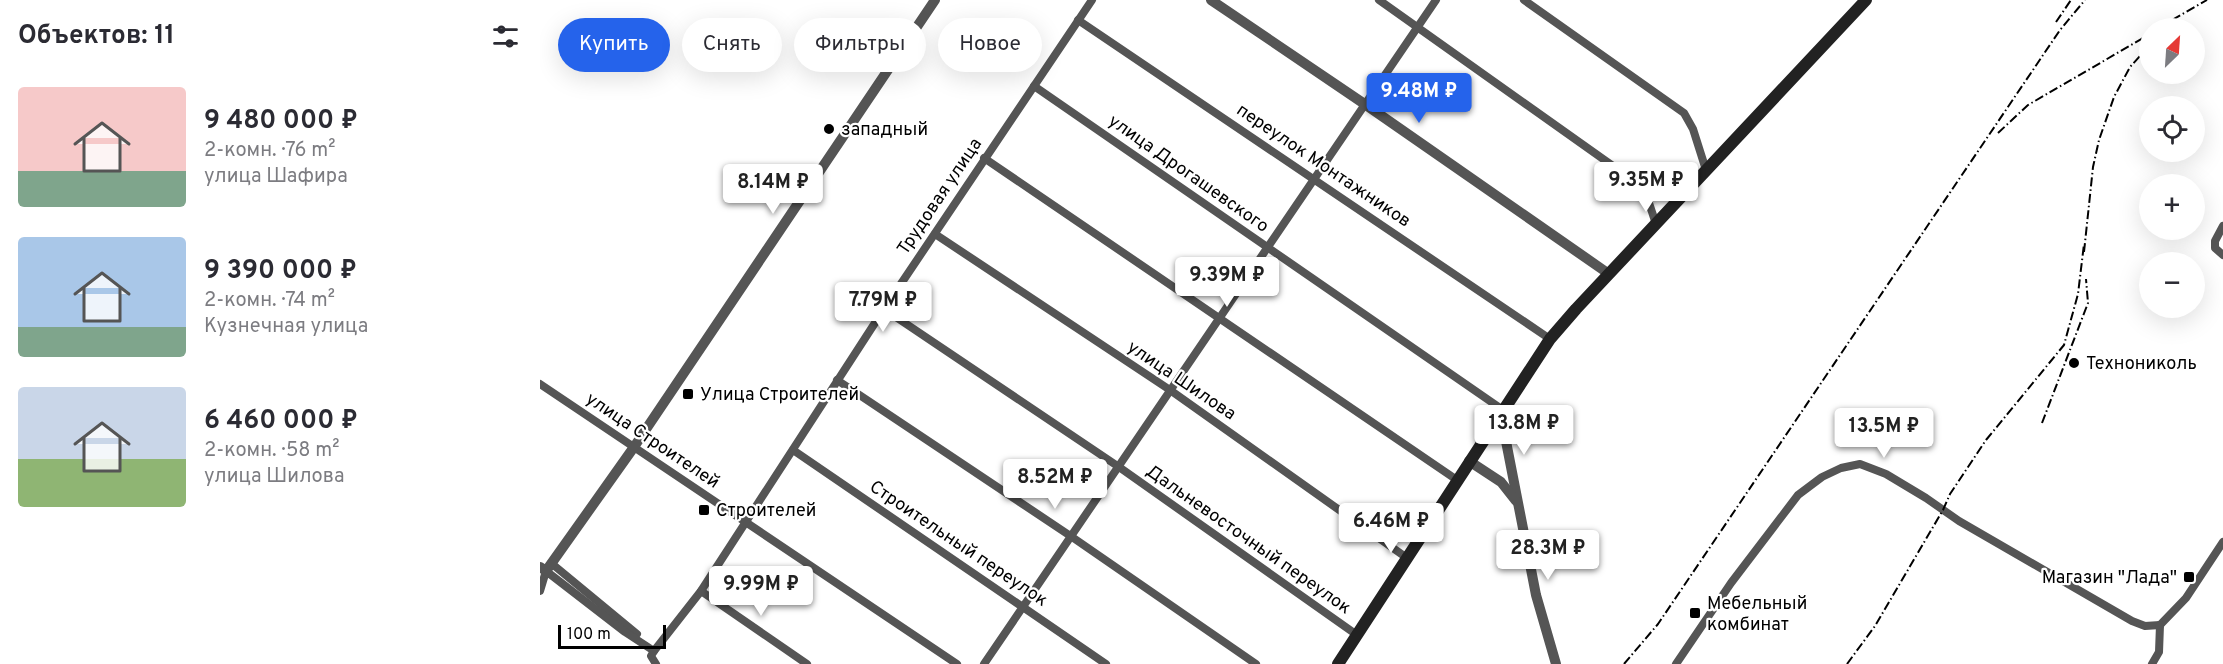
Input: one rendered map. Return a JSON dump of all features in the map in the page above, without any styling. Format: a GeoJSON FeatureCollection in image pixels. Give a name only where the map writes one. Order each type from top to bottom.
{"type":"FeatureCollection","features":[{"type":"Feature","properties":{"kind":"main road"},"geometry":{"type":"LineString","coordinates":[[1338,664],[1550,339],[1866,0]]}},
{"type":"Feature","properties":{"kind":"street"},"geometry":{"type":"LineString","coordinates":[[540,591],[546,567],[634,447],[935,0]]}},
{"type":"Feature","properties":{"kind":"street","name":"Трудовая улица"},"geometry":{"type":"LineString","coordinates":[[654,651],[700,591],[984,158],[1092,0]]}},
{"type":"Feature","properties":{"kind":"street"},"geometry":{"type":"LineString","coordinates":[[1211,0],[1609,274]]}},
{"type":"Feature","properties":{"kind":"street"},"geometry":{"type":"LineString","coordinates":[[1379,0],[1644,188],[1656,224]]}},
{"type":"Feature","properties":{"kind":"street"},"geometry":{"type":"LineString","coordinates":[[984,664],[1436,0]]}},
{"type":"Feature","properties":{"kind":"street"},"geometry":{"type":"LineString","coordinates":[[1524,0],[1684,113],[1693,129],[1706,170]]}},
{"type":"Feature","properties":{"kind":"street","name":"переулок Монтажников"},"geometry":{"type":"LineString","coordinates":[[1078,20],[1550,339]]}},
{"type":"Feature","properties":{"kind":"street","name":"улица Дрогашевского"},"geometry":{"type":"LineString","coordinates":[[1034,86],[1503,410]]}},
{"type":"Feature","properties":{"kind":"street"},"geometry":{"type":"LineString","coordinates":[[984,158],[1457,480]]}},
{"type":"Feature","properties":{"kind":"street"},"geometry":{"type":"LineString","coordinates":[[2223,226],[2215,248],[2223,255]]}},
{"type":"Feature","properties":{"kind":"street","name":"улица Шилова"},"geometry":{"type":"LineString","coordinates":[[934,234],[1170,390],[1407,558]]}},
{"type":"Feature","properties":{"kind":"street","name":"Дальневосточный переулок"},"geometry":{"type":"LineString","coordinates":[[884,309],[1119,467],[1357,635]]}},
{"type":"Feature","properties":{"kind":"street"},"geometry":{"type":"LineString","coordinates":[[837,380],[1072,537],[1256,664]]}},
{"type":"Feature","properties":{"kind":"street","name":"улица Строителей"},"geometry":{"type":"LineString","coordinates":[[540,384],[957,664]]}},
{"type":"Feature","properties":{"kind":"street"},"geometry":{"type":"LineString","coordinates":[[1503,410],[1504,431],[1536,595],[1556,664]]}},
{"type":"Feature","properties":{"kind":"street","name":"Строительный переулок"},"geometry":{"type":"LineString","coordinates":[[793,450],[1106,664]]}},
{"type":"Feature","properties":{"kind":"street"},"geometry":{"type":"LineString","coordinates":[[1469,461],[1501,482],[1518,505]]}},
{"type":"Feature","properties":{"kind":"street"},"geometry":{"type":"LineString","coordinates":[[1676,664],[1731,583],[1798,495],[1822,477],[1841,468],[1860,464],[1886,474],[1926,498],[1959,522],[2132,621],[2145,626],[2160,625]]}},
{"type":"Feature","properties":{"kind":"street"},"geometry":{"type":"LineString","coordinates":[[2152,664],[2159,652],[2160,625],[2186,598],[2223,542]]}},
{"type":"Feature","properties":{"kind":"street"},"geometry":{"type":"LineString","coordinates":[[546,567],[626,632],[654,651],[651,656],[656,664]]}},
{"type":"Feature","properties":{"kind":"street"},"geometry":{"type":"LineString","coordinates":[[700,591],[807,664]]}},
{"type":"Feature","properties":{"kind":"railway"},"geometry":{"type":"LineString","coordinates":[[2056,22],[2071,0]]}},
{"type":"Feature","properties":{"kind":"railway"},"geometry":{"type":"LineString","coordinates":[[1624,664],[1658,624],[2060,30],[2085,0]]}},
{"type":"Feature","properties":{"kind":"railway"},"geometry":{"type":"LineString","coordinates":[[2176,18],[2207,0]]}},
{"type":"Feature","properties":{"kind":"railway"},"geometry":{"type":"LineString","coordinates":[[1998,133],[2028,105],[2139,40]]}},
{"type":"Feature","properties":{"kind":"railway"},"geometry":{"type":"LineString","coordinates":[[2084,252],[2093,167],[2099,140],[2114,97],[2130,67],[2139,57]]}},
{"type":"Feature","properties":{"kind":"railway"},"geometry":{"type":"LineString","coordinates":[[1847,664],[1875,626],[1943,510],[1950,494],[1986,440],[2064,345],[2078,294],[2084,244]]}},
{"type":"Feature","properties":{"kind":"railway"},"geometry":{"type":"LineString","coordinates":[[2042,423],[2088,303],[2086,279]]}},
{"type":"Feature","properties":{"kind":"place","name":"западный"},"geometry":{"type":"Point","coordinates":[829,129]}},
{"type":"Feature","properties":{"kind":"place","name":"Технониколь"},"geometry":{"type":"Point","coordinates":[2074,363]}},
{"type":"Feature","properties":{"kind":"place","name":"Улица Строителей"},"geometry":{"type":"Point","coordinates":[688,394]}},
{"type":"Feature","properties":{"kind":"place","name":"Строителей"},"geometry":{"type":"Point","coordinates":[704,510]}},
{"type":"Feature","properties":{"kind":"place","name":"Магазин \"Лада\""},"geometry":{"type":"Point","coordinates":[2189,577]}},
{"type":"Feature","properties":{"kind":"place","name":"Мебельный комбинат"},"geometry":{"type":"Point","coordinates":[1695,613]}}]}
